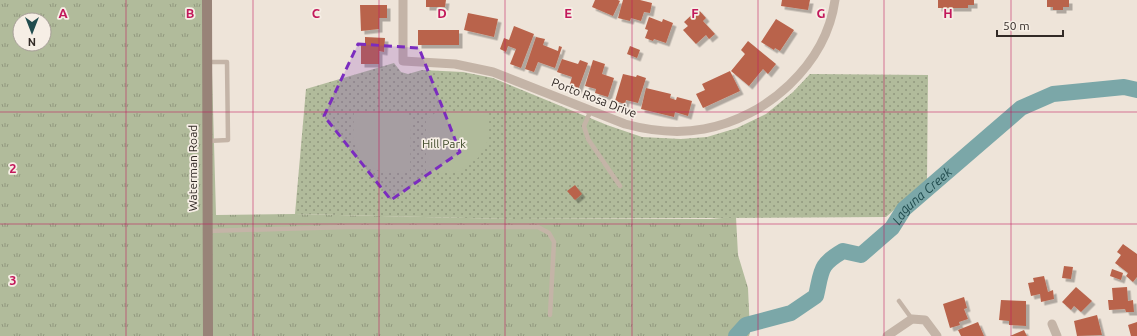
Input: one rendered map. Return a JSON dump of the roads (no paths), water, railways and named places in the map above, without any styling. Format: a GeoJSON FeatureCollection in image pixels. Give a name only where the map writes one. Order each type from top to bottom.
{"type":"FeatureCollection","features":[{"type":"Feature","properties":{"kind":"main road","name":"Waterman Road"},"geometry":{"type":"LineString","coordinates":[[207,0],[206,140],[208,336]]}},
{"type":"Feature","properties":{"kind":"street","name":"Porto Rosa Drive"},"geometry":{"type":"LineString","coordinates":[[402,0],[404,62],[455,64],[493,72],[636,127],[670,132],[703,130],[725,124],[746,116],[780,94],[807,65],[824,36],[835,0]]}},
{"type":"Feature","properties":{"kind":"street"},"geometry":{"type":"LineString","coordinates":[[887,336],[912,319],[925,320],[937,336]]}},
{"type":"Feature","properties":{"kind":"street"},"geometry":{"type":"LineString","coordinates":[[1052,324],[1057,336]]}},
{"type":"Feature","properties":{"kind":"lane"},"geometry":{"type":"LineString","coordinates":[[206,62],[227,62],[228,140],[206,140]]}},
{"type":"Feature","properties":{"kind":"lane"},"geometry":{"type":"LineString","coordinates":[[590,110],[584,126],[588,139],[620,186]]}},
{"type":"Feature","properties":{"kind":"lane"},"geometry":{"type":"LineString","coordinates":[[207,231],[346,227],[538,227],[548,233],[554,242],[550,315]]}},
{"type":"Feature","properties":{"kind":"lane"},"geometry":{"type":"LineString","coordinates":[[899,301],[912,319]]}},
{"type":"Feature","properties":{"kind":"waterway","name":"Laguna Creek"},"geometry":{"type":"LineString","coordinates":[[736,336],[746,325],[791,313],[816,296],[821,274],[825,265],[830,260],[843,251],[861,255],[892,228],[904,209],[1021,108],[1053,94],[1124,87],[1137,90]]}},
{"type":"Feature","properties":{"kind":"park label","name":"Hill Park"},"geometry":{"type":"Point","coordinates":[444,144]}}]}
